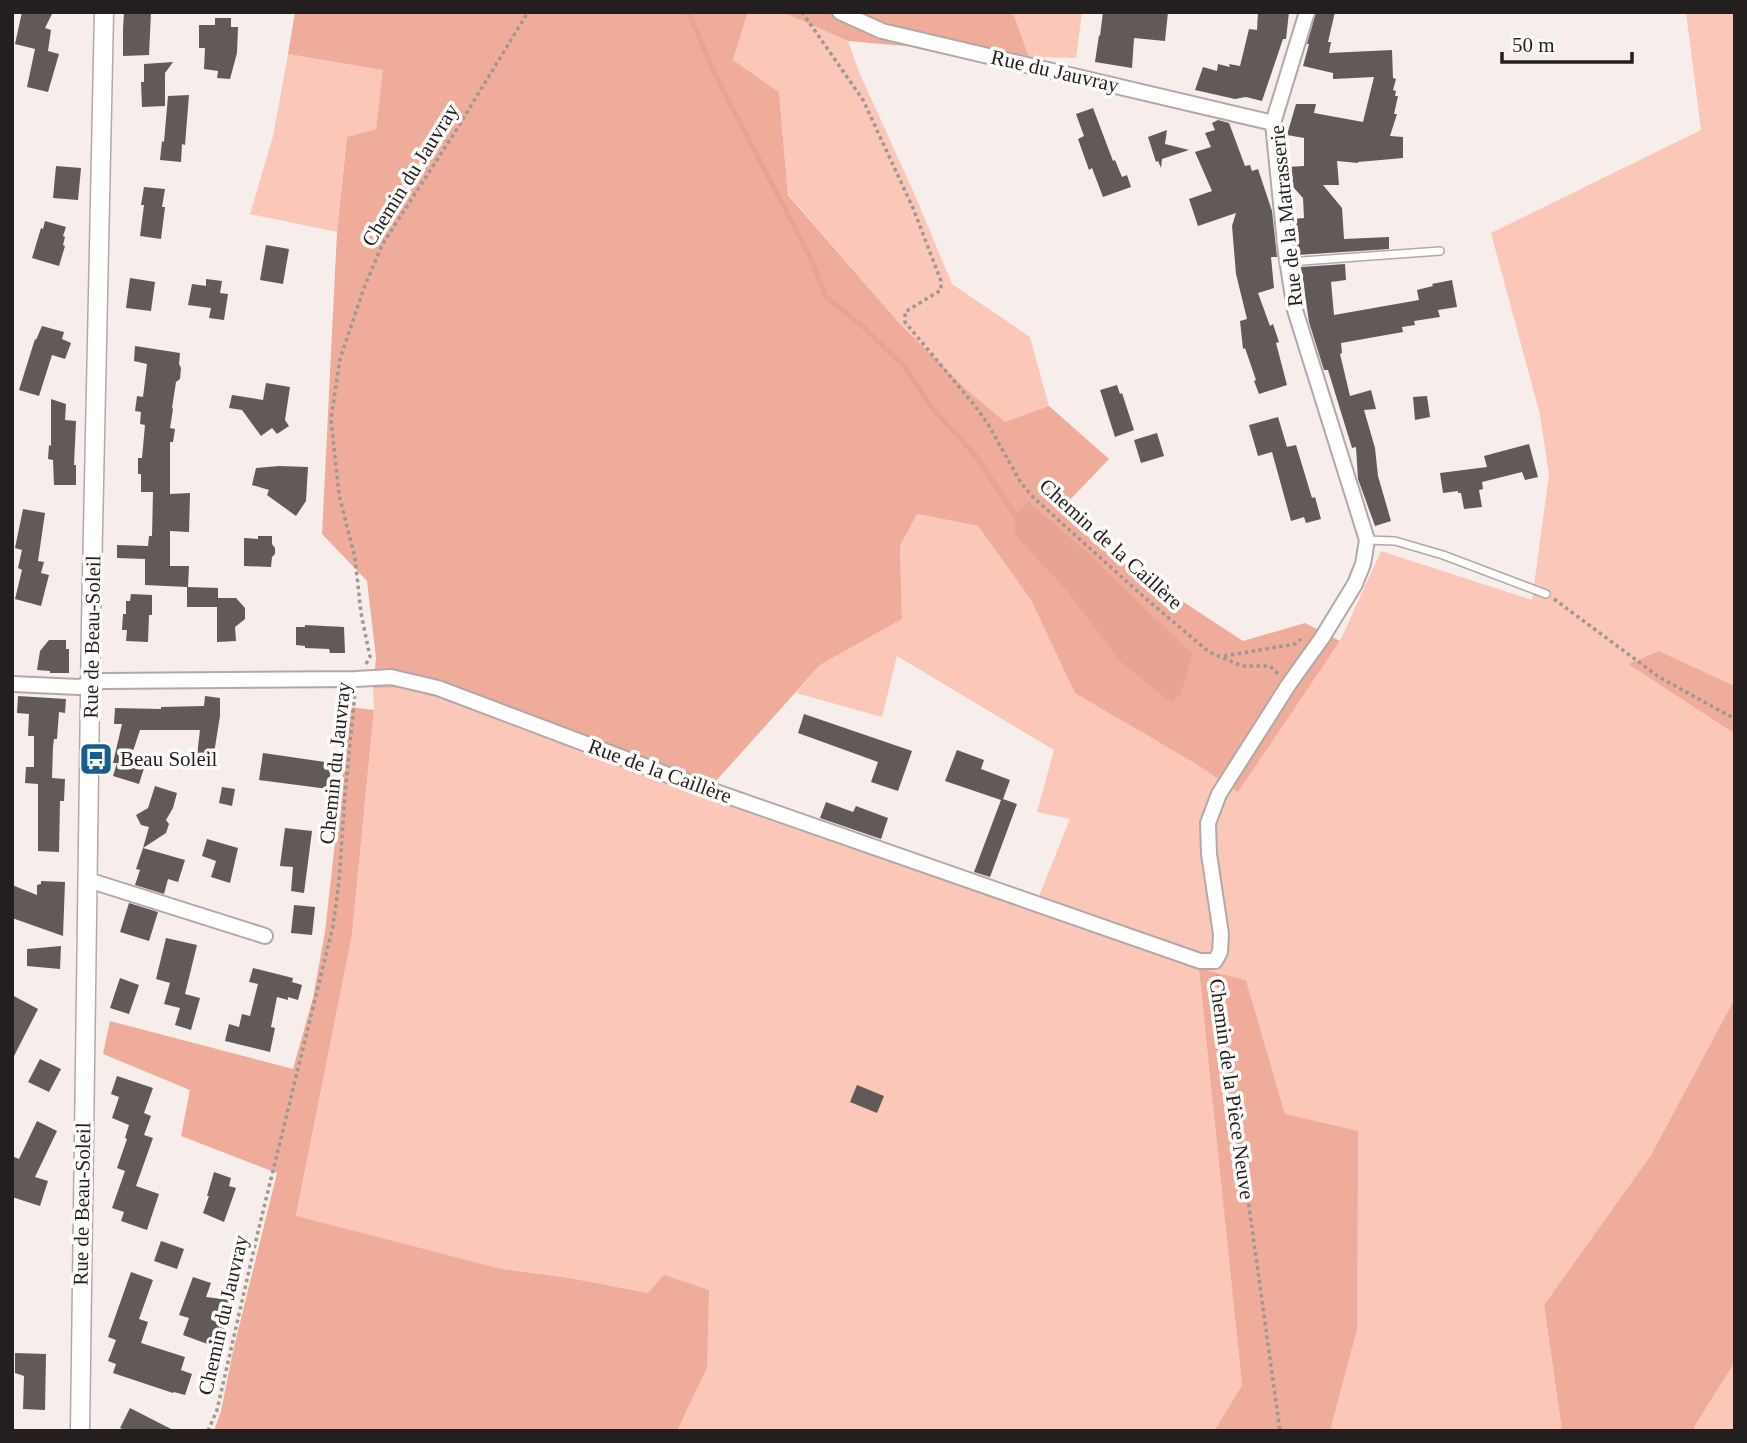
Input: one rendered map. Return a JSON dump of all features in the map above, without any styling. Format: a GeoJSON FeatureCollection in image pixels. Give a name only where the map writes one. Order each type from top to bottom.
{"type":"FeatureCollection","features":[{"type":"Feature","properties":{"kind":"street","name":"Rue de Beau-Soleil"},"geometry":{"type":"LineString","coordinates":[[79,1431],[90,684],[104,12]]}},
{"type":"Feature","properties":{"kind":"street","name":"Rue du Jauvray"},"geometry":{"type":"LineString","coordinates":[[840,12],[883,31],[1273,123]]}},
{"type":"Feature","properties":{"kind":"street","name":"Rue de la Matrasserie"},"geometry":{"type":"LineString","coordinates":[[1307,12],[1273,123],[1287,262],[1295,310],[1367,540]]}},
{"type":"Feature","properties":{"kind":"street","name":"Chemin de la Pièce Neuve"},"geometry":{"type":"LineString","coordinates":[[1214,961],[1220,952],[1221,934],[1209,854],[1208,823],[1219,794],[1355,584],[1363,564],[1367,540]]}},
{"type":"Feature","properties":{"kind":"street","name":"Rue de la Caillère"},"geometry":{"type":"LineString","coordinates":[[12,684],[79,687],[103,681],[391,677],[438,688],[702,787],[1200,961],[1214,961]]}},
{"type":"Feature","properties":{"kind":"street"},"geometry":{"type":"LineString","coordinates":[[88,880],[265,936]]}},
{"type":"Feature","properties":{"kind":"lane"},"geometry":{"type":"LineString","coordinates":[[1287,262],[1440,251]]}},
{"type":"Feature","properties":{"kind":"lane"},"geometry":{"type":"LineString","coordinates":[[1367,540],[1395,541],[1443,555],[1546,594]]}},
{"type":"Feature","properties":{"kind":"path","name":"Chemin du Jauvray"},"geometry":{"type":"LineString","coordinates":[[208,1431],[217,1410],[333,926],[356,679],[370,657],[361,613],[355,558],[337,482],[331,419],[340,359],[382,245],[528,12]]}},
{"type":"Feature","properties":{"kind":"path","name":"Chemin de la Caillère"},"geometry":{"type":"LineString","coordinates":[[802,12],[863,100],[913,208],[941,281],[941,290],[905,312],[905,323],[975,405],[1021,483],[1034,498],[1209,652],[1242,666],[1270,666]]}},
{"type":"Feature","properties":{"kind":"path"},"geometry":{"type":"LineString","coordinates":[[1546,594],[1660,677],[1735,719]]}},
{"type":"Feature","properties":{"kind":"path"},"geometry":{"type":"LineString","coordinates":[[1222,656],[1295,644],[1305,637]]}},
{"type":"Feature","properties":{"kind":"path","name":"Chemin de la Pièce Neuve"},"geometry":{"type":"LineString","coordinates":[[1214,961],[1280,1431]]}},
{"type":"Feature","properties":{"kind":"shaded area"},"geometry":{"type":"Polygon","coordinates":[[[295,12],[748,12],[733,60],[779,92],[788,195],[901,325],[967,390],[1005,422],[1049,406],[1109,459],[1066,504],[1092,542],[1243,641],[1305,623],[1340,641],[1238,792],[1196,764],[1075,693],[1031,600],[978,526],[917,514],[900,546],[902,619],[820,665],[715,782],[426,687],[373,688],[376,658],[367,581],[322,534],[337,232],[347,137],[376,129],[383,70],[288,54],[295,12]]]}},
{"type":"Feature","properties":{"kind":"shaded area"},"geometry":{"type":"Polygon","coordinates":[[[748,12],[782,12],[848,41],[952,284],[1030,337],[1049,406],[1005,423],[901,325],[788,194],[779,92],[733,60],[748,12]]]}},
{"type":"Feature","properties":{"kind":"shaded area"},"geometry":{"type":"Polygon","coordinates":[[[782,12],[999,12],[1014,15],[1029,57],[848,41],[782,12]]]}},
{"type":"Feature","properties":{"kind":"shaded area"},"geometry":{"type":"Polygon","coordinates":[[[999,12],[1082,12],[1076,58],[1029,57],[1014,15],[999,12]]]}},
{"type":"Feature","properties":{"kind":"shaded area"},"geometry":{"type":"Polygon","coordinates":[[[1686,12],[1735,12],[1735,686],[1659,651],[1628,664],[1735,734],[1735,998],[1651,1155],[1544,1305],[1562,1431],[1330,1431],[1357,1330],[1285,1114],[1246,980],[1200,968],[1242,1385],[1214,1431],[677,1431],[707,1368],[648,1293],[570,1278],[502,1269],[296,1217],[352,934],[374,710],[373,688],[426,687],[715,782],[715,801],[1033,911],[1070,819],[1037,812],[1054,750],[897,656],[882,717],[796,693],[820,665],[902,619],[900,546],[917,514],[978,526],[1031,600],[1076,693],[1238,791],[1340,641],[1381,551],[1532,600],[1549,475],[1540,415],[1491,233],[1701,130],[1686,12]]]}},
{"type":"Feature","properties":{"kind":"shaded area"},"geometry":{"type":"Polygon","coordinates":[[[288,54],[384,69],[376,129],[347,137],[337,232],[250,214],[273,136],[288,54]]]}},
{"type":"Feature","properties":{"kind":"shaded area"},"geometry":{"type":"Polygon","coordinates":[[[1028,502],[1086,551],[1192,654],[1181,694],[1171,703],[1119,660],[1067,591],[1015,535],[1015,515],[1028,502]]]}},
{"type":"Feature","properties":{"kind":"shaded area"},"geometry":{"type":"Polygon","coordinates":[[[1659,651],[1735,686],[1735,734],[1628,664],[1659,651]]]}},
{"type":"Feature","properties":{"kind":"shaded area"},"geometry":{"type":"Polygon","coordinates":[[[350,707],[374,710],[352,934],[296,1216],[502,1269],[570,1278],[648,1293],[664,1275],[709,1290],[707,1368],[677,1431],[214,1431],[277,1173],[181,1136],[190,1090],[103,1054],[110,1021],[293,1069],[313,998],[325,932],[350,707]]]}},
{"type":"Feature","properties":{"kind":"shaded area"},"geometry":{"type":"Polygon","coordinates":[[[1199,968],[1246,980],[1285,1114],[1358,1131],[1357,1330],[1330,1431],[1214,1431],[1242,1385],[1199,968]]]}},
{"type":"Feature","properties":{"kind":"shaded area"},"geometry":{"type":"Polygon","coordinates":[[[1735,998],[1735,1362],[1694,1431],[1562,1431],[1544,1305],[1651,1155],[1735,998]]]}},
{"type":"Feature","properties":{"kind":"shaded area"},"geometry":{"type":"Polygon","coordinates":[[[1735,1362],[1735,1431],[1694,1431],[1694,1427],[1735,1362]]]}},
{"type":"Feature","properties":{"kind":"building"},"geometry":{"type":"Polygon","coordinates":[[[22,12],[53,12],[45,28],[51,30],[48,51],[59,54],[48,92],[27,87],[35,49],[15,44],[22,12]]]}},
{"type":"Feature","properties":{"kind":"building"},"geometry":{"type":"Polygon","coordinates":[[[124,12],[151,12],[149,55],[123,56],[124,12]]]}},
{"type":"Feature","properties":{"kind":"building"},"geometry":{"type":"Polygon","coordinates":[[[1103,12],[1168,12],[1165,41],[1134,38],[1132,68],[1095,62],[1103,12]]]}},
{"type":"Feature","properties":{"kind":"building"},"geometry":{"type":"Polygon","coordinates":[[[1258,12],[1289,12],[1286,39],[1283,39],[1262,101],[1246,97],[1235,99],[1195,90],[1203,67],[1217,71],[1218,64],[1240,66],[1249,29],[1257,30],[1258,12]]]}},
{"type":"Feature","properties":{"kind":"building"},"geometry":{"type":"Polygon","coordinates":[[[1316,12],[1335,12],[1328,42],[1331,42],[1329,53],[1392,50],[1393,78],[1396,79],[1393,90],[1396,91],[1395,96],[1398,96],[1394,114],[1397,114],[1390,136],[1403,137],[1403,158],[1358,163],[1337,161],[1339,185],[1323,185],[1342,208],[1344,239],[1389,237],[1389,249],[1297,255],[1292,219],[1304,218],[1303,198],[1294,188],[1289,189],[1287,167],[1304,166],[1304,138],[1287,135],[1296,104],[1316,104],[1314,113],[1363,122],[1374,77],[1333,79],[1333,73],[1303,66],[1316,12]]]}},
{"type":"Feature","properties":{"kind":"building"},"geometry":{"type":"Polygon","coordinates":[[[215,18],[231,18],[231,27],[238,27],[237,53],[230,79],[217,78],[218,71],[204,69],[205,48],[199,48],[199,25],[215,25],[215,18]]]}},
{"type":"Feature","properties":{"kind":"building"},"geometry":{"type":"Polygon","coordinates":[[[173,62],[165,73],[165,106],[142,107],[141,82],[144,82],[144,64],[173,62]]]}},
{"type":"Feature","properties":{"kind":"building"},"geometry":{"type":"Polygon","coordinates":[[[189,95],[181,162],[160,160],[168,96],[189,95]]]}},
{"type":"Feature","properties":{"kind":"building"},"geometry":{"type":"Polygon","coordinates":[[[1093,108],[1113,161],[1115,160],[1122,177],[1127,175],[1131,187],[1103,197],[1092,168],[1089,170],[1078,139],[1084,136],[1076,114],[1093,108]]]}},
{"type":"Feature","properties":{"kind":"building"},"geometry":{"type":"Polygon","coordinates":[[[1218,120],[1229,123],[1245,166],[1250,165],[1252,171],[1258,169],[1272,211],[1277,257],[1271,257],[1274,288],[1258,293],[1279,342],[1276,343],[1287,385],[1259,394],[1245,348],[1243,349],[1240,321],[1247,319],[1236,274],[1232,226],[1236,213],[1198,226],[1189,199],[1212,191],[1195,152],[1211,147],[1205,133],[1215,130],[1212,123],[1218,120]]]}},
{"type":"Feature","properties":{"kind":"building"},"geometry":{"type":"Polygon","coordinates":[[[1167,130],[1165,144],[1189,150],[1162,159],[1161,168],[1158,161],[1156,162],[1148,137],[1167,130]]]}},
{"type":"Feature","properties":{"kind":"building"},"geometry":{"type":"Polygon","coordinates":[[[56,166],[81,168],[78,200],[53,198],[56,166]]]}},
{"type":"Feature","properties":{"kind":"building"},"geometry":{"type":"Polygon","coordinates":[[[144,187],[165,189],[161,239],[140,236],[144,187]]]}},
{"type":"Feature","properties":{"kind":"building"},"geometry":{"type":"Polygon","coordinates":[[[45,221],[66,227],[63,236],[65,246],[59,266],[32,258],[45,221]]]}},
{"type":"Feature","properties":{"kind":"building"},"geometry":{"type":"Polygon","coordinates":[[[266,245],[289,249],[283,284],[260,280],[266,245]]]}},
{"type":"Feature","properties":{"kind":"building"},"geometry":{"type":"Polygon","coordinates":[[[1345,264],[1346,280],[1331,282],[1334,315],[1419,300],[1417,290],[1452,280],[1457,307],[1438,310],[1440,317],[1414,321],[1415,325],[1402,327],[1403,332],[1341,343],[1340,354],[1350,396],[1371,390],[1376,409],[1364,410],[1391,521],[1375,526],[1358,479],[1356,447],[1352,448],[1328,370],[1324,370],[1309,322],[1301,267],[1345,264]]]}},
{"type":"Feature","properties":{"kind":"building"},"geometry":{"type":"Polygon","coordinates":[[[130,278],[155,282],[151,311],[126,308],[130,278]]]}},
{"type":"Feature","properties":{"kind":"building"},"geometry":{"type":"Polygon","coordinates":[[[206,279],[222,281],[220,293],[228,294],[224,320],[209,318],[211,308],[188,305],[192,284],[206,286],[206,279]]]}},
{"type":"Feature","properties":{"kind":"building"},"geometry":{"type":"Polygon","coordinates":[[[42,326],[64,332],[62,339],[71,343],[65,359],[52,355],[39,396],[19,390],[35,339],[42,326]]]}},
{"type":"Feature","properties":{"kind":"building"},"geometry":{"type":"Polygon","coordinates":[[[135,346],[180,353],[180,379],[176,382],[170,428],[175,429],[173,442],[170,442],[170,494],[190,493],[189,532],[170,531],[170,566],[189,566],[188,587],[218,588],[218,598],[236,598],[245,608],[245,619],[235,627],[236,641],[217,642],[217,607],[187,607],[187,587],[145,585],[145,559],[117,558],[117,545],[148,546],[149,536],[152,536],[153,492],[141,492],[141,474],[138,474],[138,458],[142,458],[145,425],[140,424],[141,412],[135,411],[137,396],[143,397],[147,364],[134,361],[135,346]]]}},
{"type":"Feature","properties":{"kind":"building"},"geometry":{"type":"Polygon","coordinates":[[[266,383],[290,387],[285,420],[289,426],[277,434],[272,428],[261,436],[242,410],[229,408],[232,395],[263,400],[266,383]]]}},
{"type":"Feature","properties":{"kind":"building"},"geometry":{"type":"Polygon","coordinates":[[[1117,385],[1134,430],[1115,437],[1100,390],[1117,385]]]}},
{"type":"Feature","properties":{"kind":"building"},"geometry":{"type":"Polygon","coordinates":[[[1427,396],[1430,417],[1415,420],[1413,397],[1427,396]]]}},
{"type":"Feature","properties":{"kind":"building"},"geometry":{"type":"Polygon","coordinates":[[[51,399],[66,404],[65,420],[76,421],[76,485],[54,485],[53,460],[48,459],[49,445],[51,446],[51,399]]]}},
{"type":"Feature","properties":{"kind":"building"},"geometry":{"type":"Polygon","coordinates":[[[1278,417],[1287,447],[1296,445],[1321,519],[1306,523],[1304,517],[1291,521],[1272,452],[1258,456],[1249,425],[1278,417]]]}},
{"type":"Feature","properties":{"kind":"building"},"geometry":{"type":"Polygon","coordinates":[[[1157,433],[1164,456],[1141,463],[1134,440],[1157,433]]]}},
{"type":"Feature","properties":{"kind":"building"},"geometry":{"type":"Polygon","coordinates":[[[1529,444],[1538,477],[1525,480],[1522,472],[1482,482],[1483,489],[1479,490],[1482,507],[1464,509],[1461,493],[1443,493],[1440,473],[1487,467],[1484,456],[1529,444]]]}},
{"type":"Feature","properties":{"kind":"building"},"geometry":{"type":"Polygon","coordinates":[[[308,467],[306,501],[296,516],[267,495],[269,490],[252,485],[256,468],[308,467]]]}},
{"type":"Feature","properties":{"kind":"building"},"geometry":{"type":"Polygon","coordinates":[[[23,509],[45,513],[38,561],[44,562],[41,573],[49,575],[41,606],[15,599],[22,570],[18,568],[22,550],[15,548],[23,509]]]}},
{"type":"Feature","properties":{"kind":"building"},"geometry":{"type":"Polygon","coordinates":[[[258,536],[272,536],[275,554],[271,567],[244,566],[244,538],[258,539],[258,536]]]}},
{"type":"Feature","properties":{"kind":"building"},"geometry":{"type":"Polygon","coordinates":[[[131,594],[152,595],[148,642],[126,641],[127,630],[122,630],[126,601],[130,601],[131,594]]]}},
{"type":"Feature","properties":{"kind":"building"},"geometry":{"type":"Polygon","coordinates":[[[296,627],[344,627],[345,653],[330,653],[329,649],[296,645],[296,627]]]}},
{"type":"Feature","properties":{"kind":"building"},"geometry":{"type":"Polygon","coordinates":[[[49,640],[66,640],[66,649],[69,649],[69,673],[37,670],[40,651],[49,640]]]}},
{"type":"Feature","properties":{"kind":"building"},"geometry":{"type":"Polygon","coordinates":[[[18,696],[66,699],[65,713],[59,712],[57,739],[54,739],[53,747],[52,778],[65,779],[64,801],[60,801],[59,852],[38,851],[38,784],[25,783],[26,767],[34,767],[34,736],[28,736],[29,714],[17,713],[18,696]]]}},
{"type":"Feature","properties":{"kind":"building"},"geometry":{"type":"Polygon","coordinates":[[[205,696],[220,698],[220,716],[212,766],[196,764],[200,730],[140,730],[130,760],[145,765],[139,784],[113,776],[117,763],[113,763],[122,724],[114,724],[115,708],[204,706],[205,696]]]}},
{"type":"Feature","properties":{"kind":"building"},"geometry":{"type":"Polygon","coordinates":[[[804,714],[912,751],[898,791],[871,782],[878,762],[798,733],[804,714]]]}},
{"type":"Feature","properties":{"kind":"building"},"geometry":{"type":"Polygon","coordinates":[[[957,750],[984,760],[981,769],[1010,780],[1003,799],[1017,804],[990,877],[974,872],[1001,800],[945,781],[957,750]]]}},
{"type":"Feature","properties":{"kind":"building"},"geometry":{"type":"Polygon","coordinates":[[[263,753],[332,763],[328,789],[259,780],[263,753]]]}},
{"type":"Feature","properties":{"kind":"building"},"geometry":{"type":"Polygon","coordinates":[[[155,786],[177,793],[166,820],[169,824],[166,833],[143,848],[149,827],[141,825],[136,815],[148,808],[155,786]]]}},
{"type":"Feature","properties":{"kind":"building"},"geometry":{"type":"Polygon","coordinates":[[[222,787],[235,789],[232,806],[219,803],[222,787]]]}},
{"type":"Feature","properties":{"kind":"building"},"geometry":{"type":"Polygon","coordinates":[[[826,802],[853,812],[856,806],[888,818],[881,839],[820,818],[826,802]]]}},
{"type":"Feature","properties":{"kind":"building"},"geometry":{"type":"Polygon","coordinates":[[[285,828],[312,831],[304,893],[291,891],[293,867],[280,866],[285,828]]]}},
{"type":"Feature","properties":{"kind":"building"},"geometry":{"type":"Polygon","coordinates":[[[207,839],[238,848],[230,883],[211,877],[216,861],[202,856],[207,839]]]}},
{"type":"Feature","properties":{"kind":"building"},"geometry":{"type":"Polygon","coordinates":[[[143,848],[185,860],[178,882],[168,879],[164,894],[135,885],[140,870],[136,869],[143,848]]]}},
{"type":"Feature","properties":{"kind":"building"},"geometry":{"type":"Polygon","coordinates":[[[41,881],[65,882],[63,936],[12,918],[12,885],[37,895],[37,885],[41,884],[41,881]]]}},
{"type":"Feature","properties":{"kind":"building"},"geometry":{"type":"Polygon","coordinates":[[[129,903],[158,912],[149,941],[120,932],[129,903]]]}},
{"type":"Feature","properties":{"kind":"building"},"geometry":{"type":"Polygon","coordinates":[[[294,905],[315,907],[312,935],[291,933],[294,905]]]}},
{"type":"Feature","properties":{"kind":"building"},"geometry":{"type":"Polygon","coordinates":[[[166,938],[197,945],[185,994],[200,998],[191,1030],[175,1025],[180,1008],[164,1004],[170,983],[156,979],[166,938]]]}},
{"type":"Feature","properties":{"kind":"building"},"geometry":{"type":"Polygon","coordinates":[[[61,946],[60,969],[27,966],[27,949],[61,946]]]}},
{"type":"Feature","properties":{"kind":"building"},"geometry":{"type":"Polygon","coordinates":[[[253,968],[293,978],[292,982],[302,985],[298,1000],[277,997],[271,1027],[275,1028],[270,1052],[225,1041],[229,1024],[239,1027],[242,1014],[250,1016],[258,984],[249,982],[253,968]]]}},
{"type":"Feature","properties":{"kind":"building"},"geometry":{"type":"Polygon","coordinates":[[[120,978],[139,985],[129,1014],[110,1008],[120,978]]]}},
{"type":"Feature","properties":{"kind":"building"},"geometry":{"type":"Polygon","coordinates":[[[12,995],[38,1009],[12,1060],[12,995]]]}},
{"type":"Feature","properties":{"kind":"building"},"geometry":{"type":"Polygon","coordinates":[[[40,1059],[61,1069],[49,1092],[28,1082],[40,1059]]]}},
{"type":"Feature","properties":{"kind":"building"},"geometry":{"type":"Polygon","coordinates":[[[117,1076],[153,1088],[144,1113],[151,1116],[144,1135],[153,1138],[136,1186],[159,1194],[147,1230],[121,1221],[124,1212],[112,1208],[125,1171],[117,1168],[129,1125],[112,1118],[119,1097],[111,1094],[117,1076]]]}},
{"type":"Feature","properties":{"kind":"building"},"geometry":{"type":"Polygon","coordinates":[[[857,1085],[884,1096],[877,1113],[850,1102],[857,1085]]]}},
{"type":"Feature","properties":{"kind":"building"},"geometry":{"type":"Polygon","coordinates":[[[37,1121],[57,1131],[35,1177],[48,1181],[40,1206],[12,1197],[12,1156],[19,1159],[37,1121]]]}},
{"type":"Feature","properties":{"kind":"building"},"geometry":{"type":"Polygon","coordinates":[[[214,1172],[231,1178],[229,1186],[236,1188],[224,1222],[203,1213],[214,1172]]]}},
{"type":"Feature","properties":{"kind":"building"},"geometry":{"type":"Polygon","coordinates":[[[161,1241],[184,1249],[177,1269],[154,1261],[161,1241]]]}},
{"type":"Feature","properties":{"kind":"building"},"geometry":{"type":"Polygon","coordinates":[[[131,1272],[153,1280],[139,1319],[148,1322],[141,1343],[185,1357],[181,1370],[192,1374],[185,1395],[113,1373],[116,1364],[108,1361],[116,1340],[108,1337],[131,1272]]]}},
{"type":"Feature","properties":{"kind":"building"},"geometry":{"type":"Polygon","coordinates":[[[193,1277],[211,1283],[206,1297],[229,1300],[221,1349],[183,1335],[189,1318],[179,1315],[193,1277]]]}},
{"type":"Feature","properties":{"kind":"building"},"geometry":{"type":"Polygon","coordinates":[[[15,1353],[46,1354],[45,1410],[23,1409],[24,1376],[15,1373],[15,1353]]]}},
{"type":"Feature","properties":{"kind":"building"},"geometry":{"type":"Polygon","coordinates":[[[130,1408],[175,1431],[128,1431],[120,1428],[130,1408]]]}},
{"type":"Feature","properties":{"kind":"waterway"},"geometry":{"type":"LineString","coordinates":[[688,12],[717,78],[811,259],[826,297],[860,324],[905,367],[933,409],[976,456],[1015,515]]}},
{"type":"Feature","properties":{"kind":"place","name":"Beau Soleil"},"geometry":{"type":"Point","coordinates":[96,759]}}]}
